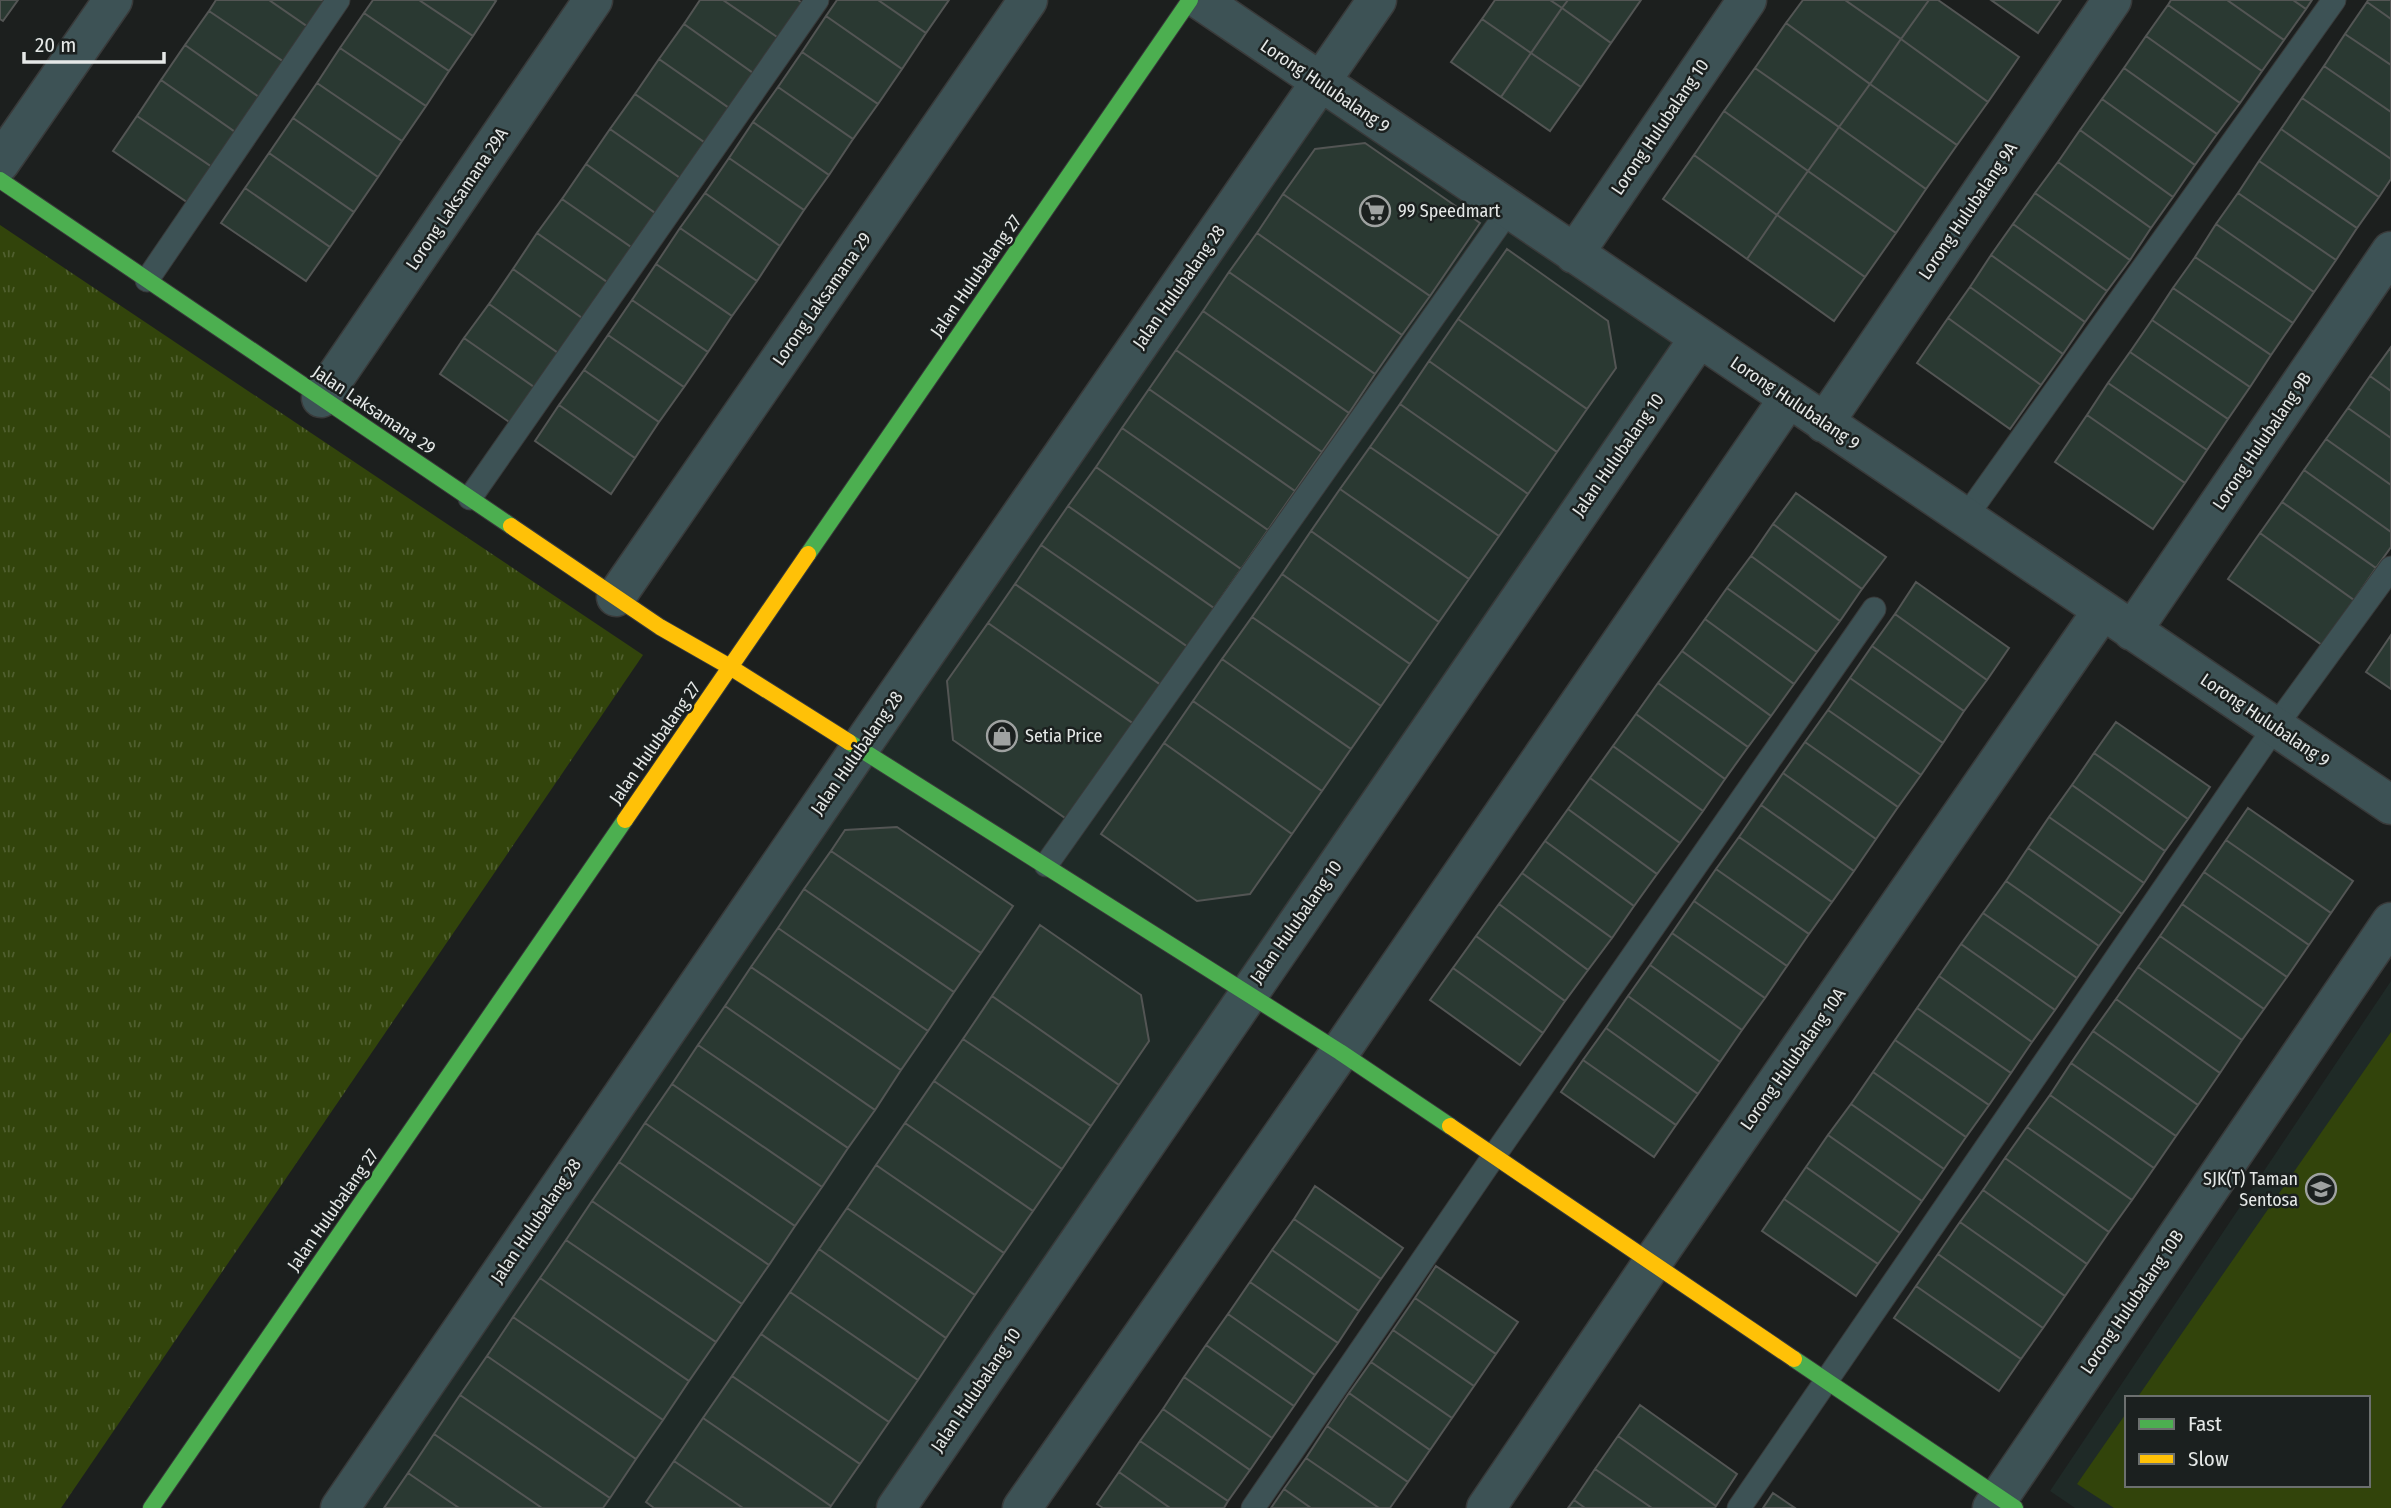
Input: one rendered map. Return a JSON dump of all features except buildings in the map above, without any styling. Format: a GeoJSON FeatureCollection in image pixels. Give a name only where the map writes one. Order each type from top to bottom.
{"type":"FeatureCollection","features":[{"type":"Feature","properties":{"kind":"street"},"geometry":{"type":"LineString","coordinates":[[0,163],[113,0]]}},
{"type":"Feature","properties":{"kind":"street","name":"Lorong Laksamana 29A"},"geometry":{"type":"LineString","coordinates":[[321,398],[593,0]]}},
{"type":"Feature","properties":{"kind":"street","name":"Lorong Laksamana 29"},"geometry":{"type":"LineString","coordinates":[[615,597],[1028,0]]}},
{"type":"Feature","properties":{"kind":"street","name":"Jalan Hulubalang 27"},"geometry":{"type":"LineString","coordinates":[[151,1508],[1190,0]]}},
{"type":"Feature","properties":{"kind":"street","name":"Lorong Hulubalang 9"},"geometry":{"type":"LineString","coordinates":[[1200,0],[2391,805]]}},
{"type":"Feature","properties":{"kind":"street","name":"Jalan Hulubalang 28"},"geometry":{"type":"LineString","coordinates":[[340,1508],[860,748],[1377,0]]}},
{"type":"Feature","properties":{"kind":"street","name":"Lorong Hulubalang 10"},"geometry":{"type":"LineString","coordinates":[[1574,254],[1747,0]]}},
{"type":"Feature","properties":{"kind":"street","name":"Lorong Hulubalang 9A"},"geometry":{"type":"LineString","coordinates":[[1824,423],[2112,0]]}},
{"type":"Feature","properties":{"kind":"street","name":"Jalan Laksamana 29"},"geometry":{"type":"LineString","coordinates":[[0,180],[660,627],[860,748],[1340,1052],[1827,1381],[2002,1504]]}},
{"type":"Feature","properties":{"kind":"street","name":"Lorong Hulubalang 9B"},"geometry":{"type":"LineString","coordinates":[[2118,621],[2391,251]]}},
{"type":"Feature","properties":{"kind":"street","name":"Jalan Hulubalang 10"},"geometry":{"type":"LineString","coordinates":[[895,1508],[1699,338]]}},
{"type":"Feature","properties":{"kind":"street"},"geometry":{"type":"LineString","coordinates":[[1022,1508],[1340,1052],[1788,399]]}},
{"type":"Feature","properties":{"kind":"street","name":"Lorong Hulubalang 10A"},"geometry":{"type":"LineString","coordinates":[[1486,1508],[1652,1263],[2118,621]]}},
{"type":"Feature","properties":{"kind":"street","name":"Lorong Hulubalang 10B"},"geometry":{"type":"LineString","coordinates":[[2002,1504],[2391,922]]}},
{"type":"Feature","properties":{"kind":"lane"},"geometry":{"type":"LineString","coordinates":[[147,280],[338,0]]}},
{"type":"Feature","properties":{"kind":"lane"},"geometry":{"type":"LineString","coordinates":[[470,498],[817,0]]}},
{"type":"Feature","properties":{"kind":"lane"},"geometry":{"type":"LineString","coordinates":[[1965,518],[2334,0]]}},
{"type":"Feature","properties":{"kind":"lane"},"geometry":{"type":"LineString","coordinates":[[1046,865],[1509,210]]}},
{"type":"Feature","properties":{"kind":"lane"},"geometry":{"type":"LineString","coordinates":[[1739,1508],[2275,727],[2391,568]]}},
{"type":"Feature","properties":{"kind":"lane"},"geometry":{"type":"LineString","coordinates":[[1253,1508],[1874,609]]}},
{"type":"Feature","properties":{"kind":"shaded area"},"geometry":{"type":"Polygon","coordinates":[[[1326,106],[1674,341],[874,1508],[361,1508],[951,645],[1326,106]]]}},
{"type":"Feature","properties":{"kind":"shaded area","name":"SJK(T) Taman Sentosa"},"geometry":{"type":"Polygon","coordinates":[[[2391,981],[2391,1508],[2075,1508],[2050,1491],[2391,981]]]}},
{"type":"Feature","properties":{"kind":"green space"},"geometry":{"type":"Polygon","coordinates":[[[0,225],[643,655],[61,1508],[0,1508],[0,225]]]}},
{"type":"Feature","properties":{"kind":"green space","name":"SJK(T) Taman Sentosa"},"geometry":{"type":"Polygon","coordinates":[[[2391,1032],[2391,1508],[2114,1508],[2077,1484],[2125,1415],[2125,1487],[2370,1487],[2370,1396],[2138,1396],[2391,1032]]]}},
{"type":"Feature","properties":{"kind":"traffic: fast"},"geometry":{"type":"LineString","coordinates":[[808,554],[1190,0]]}},
{"type":"Feature","properties":{"kind":"traffic: fast"},"geometry":{"type":"LineString","coordinates":[[0,180],[511,526]]}},
{"type":"Feature","properties":{"kind":"traffic: fast"},"geometry":{"type":"LineString","coordinates":[[849,742],[1340,1052],[1450,1126]]}},
{"type":"Feature","properties":{"kind":"traffic: fast"},"geometry":{"type":"LineString","coordinates":[[151,1508],[625,820]]}},
{"type":"Feature","properties":{"kind":"traffic: fast"},"geometry":{"type":"LineString","coordinates":[[1794,1359],[2015,1508]]}},
{"type":"Feature","properties":{"kind":"traffic: slow"},"geometry":{"type":"LineString","coordinates":[[511,526],[660,627],[730,667],[849,742]]}},
{"type":"Feature","properties":{"kind":"traffic: slow"},"geometry":{"type":"LineString","coordinates":[[625,820],[808,554]]}},
{"type":"Feature","properties":{"kind":"traffic: slow"},"geometry":{"type":"LineString","coordinates":[[1450,1126],[1794,1359]]}},
{"type":"Feature","properties":{"kind":"place","name":"99 Speedmart"},"geometry":{"type":"Point","coordinates":[1375,211]}},
{"type":"Feature","properties":{"kind":"place","name":"Setia Price"},"geometry":{"type":"Point","coordinates":[1002,736]}},
{"type":"Feature","properties":{"kind":"place","name":"SJK(T) Taman Sentosa"},"geometry":{"type":"Point","coordinates":[2321,1189]}}]}
